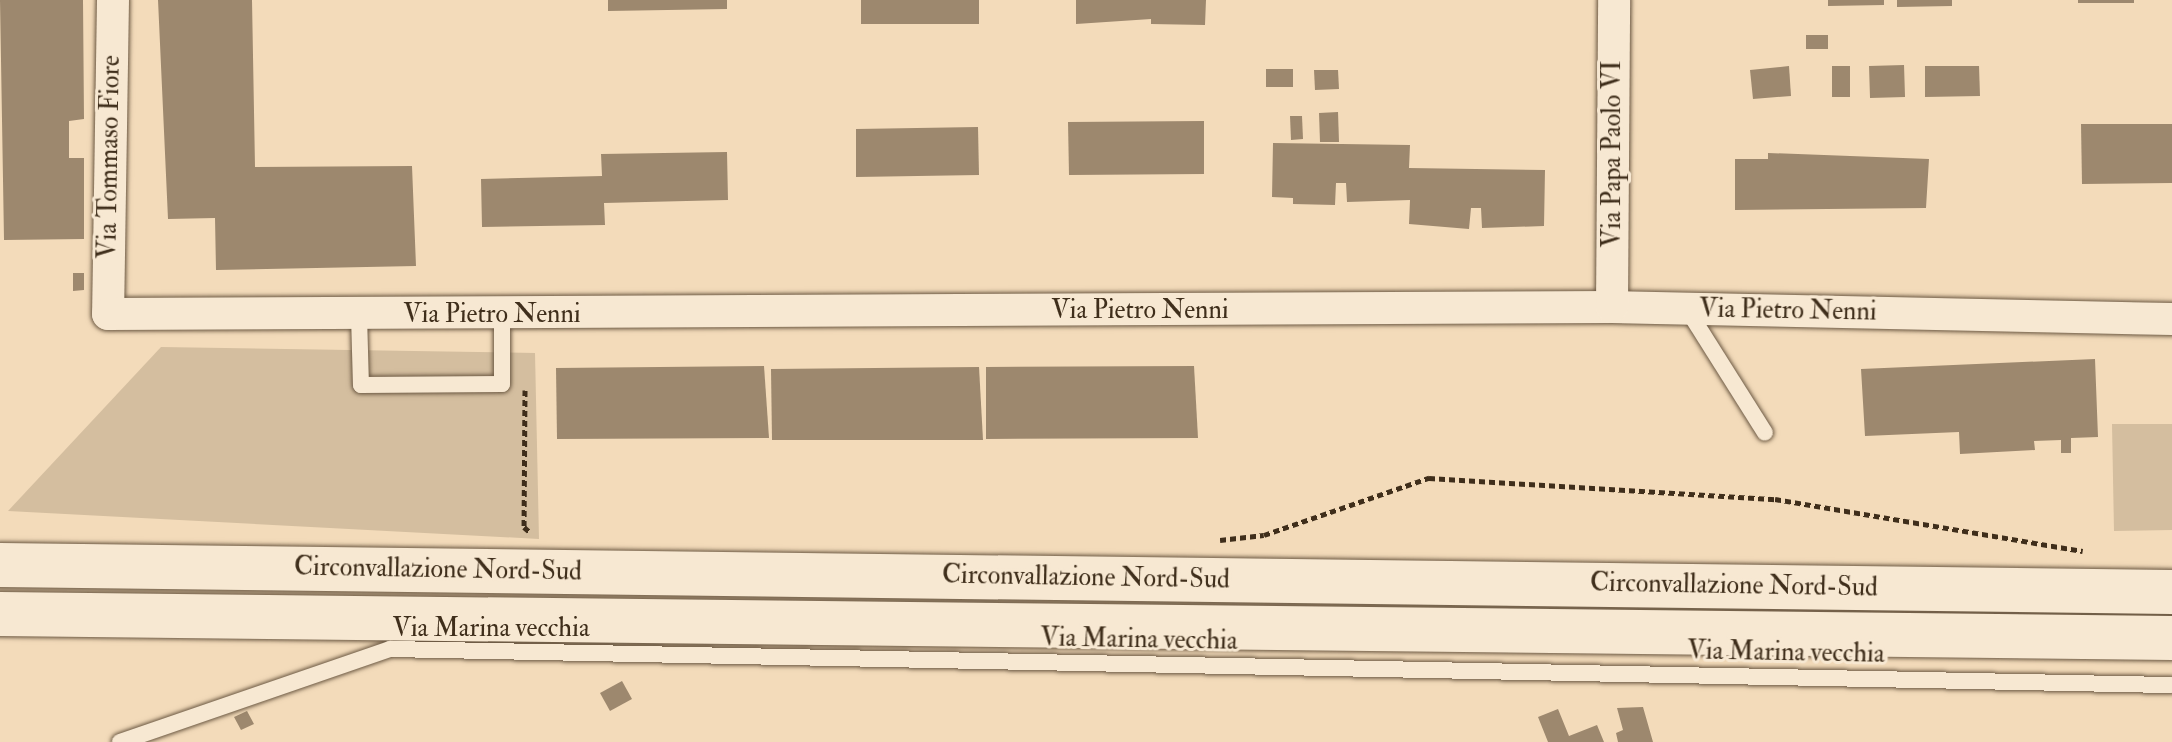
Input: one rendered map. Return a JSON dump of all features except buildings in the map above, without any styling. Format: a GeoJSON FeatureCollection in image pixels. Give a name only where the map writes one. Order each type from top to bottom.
{"type":"FeatureCollection","features":[{"type":"Feature","properties":{"kind":"main road","name":"Circonvallazione Nord-Sud"},"geometry":{"type":"LineString","coordinates":[[0,565],[2172,592]]}},
{"type":"Feature","properties":{"kind":"main road","name":"Circonvallazione Nord-Sud"},"geometry":{"type":"LineString","coordinates":[[0,614],[2172,638]]}},
{"type":"Feature","properties":{"kind":"street","name":"Via Tommaso Fiore"},"geometry":{"type":"LineString","coordinates":[[108,314],[113,0]]}},
{"type":"Feature","properties":{"kind":"street","name":"Via Papa Paolo VI"},"geometry":{"type":"LineString","coordinates":[[1612,307],[1614,0]]}},
{"type":"Feature","properties":{"kind":"street","name":"Via Pietro Nenni"},"geometry":{"type":"LineString","coordinates":[[108,314],[502,316],[1612,307],[2172,319]]}},
{"type":"Feature","properties":{"kind":"lane"},"geometry":{"type":"LineString","coordinates":[[1687,309],[1765,433]]}},
{"type":"Feature","properties":{"kind":"lane"},"geometry":{"type":"LineString","coordinates":[[359,315],[361,385],[502,384],[502,316]]}},
{"type":"Feature","properties":{"kind":"lane","name":"Via Marina vecchia"},"geometry":{"type":"LineString","coordinates":[[120,742],[390,649],[2172,685]]}},
{"type":"Feature","properties":{"kind":"path"},"geometry":{"type":"LineString","coordinates":[[526,386],[524,527],[549,534]]}},
{"type":"Feature","properties":{"kind":"path"},"geometry":{"type":"LineString","coordinates":[[1206,542],[1264,535],[1429,478],[1775,499],[2101,553]]}},
{"type":"Feature","properties":{"kind":"shaded area"},"geometry":{"type":"Polygon","coordinates":[[[161,347],[535,353],[539,539],[8,511],[161,347]]]}},
{"type":"Feature","properties":{"kind":"shaded area"},"geometry":{"type":"Polygon","coordinates":[[[2112,424],[2172,424],[2172,530],[2114,531],[2112,424]]]}}]}
